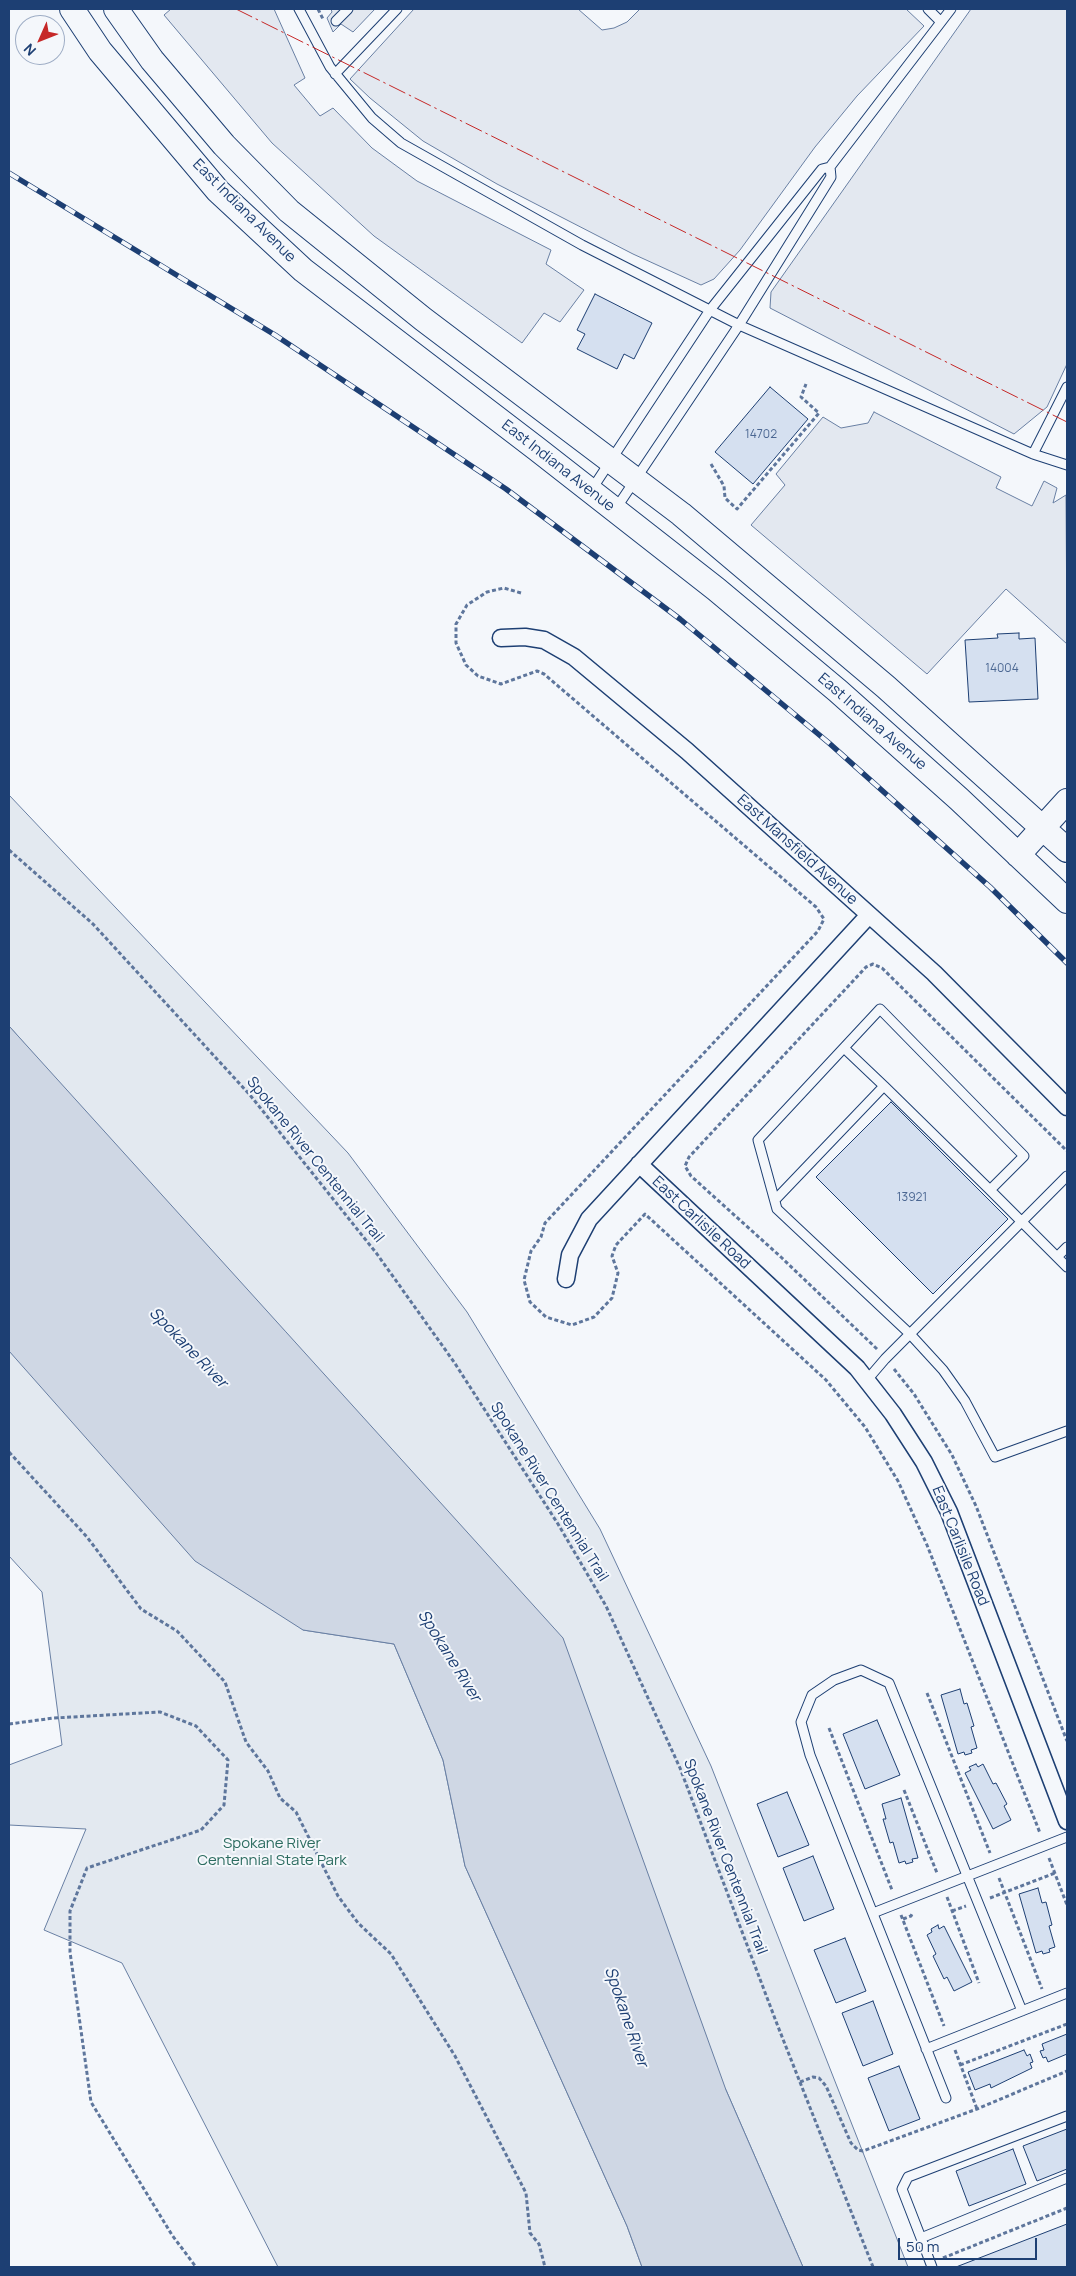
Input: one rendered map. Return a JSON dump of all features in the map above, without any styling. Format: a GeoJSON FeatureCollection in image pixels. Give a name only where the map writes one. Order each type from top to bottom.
{"type":"FeatureCollection","features":[{"type":"Feature","properties":{"kind":"main road","name":"East Indiana Avenue"},"geometry":{"type":"LineString","coordinates":[[72,9],[100,51],[218,191],[296,263],[384,334],[616,510],[716,589],[838,691],[960,799],[1067,902]]}},
{"type":"Feature","properties":{"kind":"main road"},"geometry":{"type":"LineString","coordinates":[[116,9],[152,60],[224,144],[289,211],[423,319],[637,480],[886,688],[1067,850]]}},
{"type":"Feature","properties":{"kind":"main road"},"geometry":{"type":"LineString","coordinates":[[1018,855],[1067,801]]}},
{"type":"Feature","properties":{"kind":"main road"},"geometry":{"type":"LineString","coordinates":[[1047,882],[1067,861]]}},
{"type":"Feature","properties":{"kind":"street","name":"East Mansfield Avenue"},"geometry":{"type":"LineString","coordinates":[[501,638],[525,637],[544,640],[574,657],[687,751],[934,972],[1067,1107]]}},
{"type":"Feature","properties":{"kind":"street"},"geometry":{"type":"LineString","coordinates":[[566,1279],[570,1255],[589,1219],[869,915]]}},
{"type":"Feature","properties":{"kind":"street","name":"East Carlisile Road"},"geometry":{"type":"LineString","coordinates":[[639,1164],[858,1368],[893,1414],[924,1462],[949,1512],[1067,1821]]}},
{"type":"Feature","properties":{"kind":"lane"},"geometry":{"type":"LineString","coordinates":[[299,9],[317,45],[335,74],[382,127],[412,151],[582,245],[739,325],[1033,454],[1067,465]]}},
{"type":"Feature","properties":{"kind":"lane"},"geometry":{"type":"LineString","coordinates":[[336,21],[348,9]]}},
{"type":"Feature","properties":{"kind":"lane"},"geometry":{"type":"LineString","coordinates":[[335,74],[397,9]]}},
{"type":"Feature","properties":{"kind":"lane"},"geometry":{"type":"LineString","coordinates":[[928,9],[941,22]]}},
{"type":"Feature","properties":{"kind":"lane"},"geometry":{"type":"LineString","coordinates":[[591,491],[710,310],[822,169],[830,167],[950,9]]}},
{"type":"Feature","properties":{"kind":"lane"},"geometry":{"type":"LineString","coordinates":[[616,510],[739,325],[831,177],[830,167]]}},
{"type":"Feature","properties":{"kind":"lane"},"geometry":{"type":"LineString","coordinates":[[1033,454],[1066,392]]}},
{"type":"Feature","properties":{"kind":"lane"},"geometry":{"type":"LineString","coordinates":[[990,1190],[1024,1156],[880,1010],[758,1140],[777,1209],[910,1334],[943,1370],[965,1400],[995,1457],[1067,1431]]}},
{"type":"Feature","properties":{"kind":"lane"},"geometry":{"type":"LineString","coordinates":[[844,1048],[1067,1267]]}},
{"type":"Feature","properties":{"kind":"lane"},"geometry":{"type":"LineString","coordinates":[[775,1200],[884,1086]]}},
{"type":"Feature","properties":{"kind":"lane"},"geometry":{"type":"LineString","coordinates":[[867,1380],[885,1359],[1067,1176]]}},
{"type":"Feature","properties":{"kind":"lane"},"geometry":{"type":"LineString","coordinates":[[1057,1257],[1067,1247]]}},
{"type":"Feature","properties":{"kind":"lane"},"geometry":{"type":"LineString","coordinates":[[946,2098],[810,1755],[801,1722],[812,1695],[834,1680],[861,1670],[889,1683],[1022,2011]]}},
{"type":"Feature","properties":{"kind":"lane"},"geometry":{"type":"LineString","coordinates":[[873,1913],[1067,1837]]}},
{"type":"Feature","properties":{"kind":"lane"},"geometry":{"type":"LineString","coordinates":[[926,2049],[1067,1994]]}},
{"type":"Feature","properties":{"kind":"lane"},"geometry":{"type":"LineString","coordinates":[[932,2267],[902,2189],[908,2178],[1067,2116]]}},
{"type":"Feature","properties":{"kind":"lane"},"geometry":{"type":"LineString","coordinates":[[921,2238],[1067,2178]]}},
{"type":"Feature","properties":{"kind":"path"},"geometry":{"type":"LineString","coordinates":[[711,464],[724,486],[725,498],[737,509],[819,413],[801,397],[806,384]]}},
{"type":"Feature","properties":{"kind":"path"},"geometry":{"type":"LineString","coordinates":[[521,594],[504,588],[487,592],[467,605],[456,624],[456,643],[466,665],[478,676],[501,684],[537,671],[544,674],[816,907],[824,919],[818,931],[545,1223],[541,1237],[531,1250],[524,1280],[530,1302],[546,1317],[572,1325],[594,1317],[612,1298],[618,1272],[612,1256],[616,1245],[645,1214],[826,1380],[865,1427],[898,1481],[928,1545],[1067,1905]]}},
{"type":"Feature","properties":{"kind":"path","name":"Spokane River Centennial Trail"},"geometry":{"type":"LineString","coordinates":[[9,850],[93,924],[250,1095],[377,1254],[503,1436],[558,1524],[614,1624],[680,1768],[800,2082],[874,2267]]}},
{"type":"Feature","properties":{"kind":"path"},"geometry":{"type":"LineString","coordinates":[[1067,1151],[882,968],[873,964],[866,967],[689,1157],[686,1166],[691,1176],[782,1258],[885,1359],[914,1394],[952,1454],[976,1506],[1067,1741]]}},
{"type":"Feature","properties":{"kind":"path"},"geometry":{"type":"LineString","coordinates":[[9,1452],[87,1537],[141,1609],[177,1631],[225,1682],[246,1742],[268,1771],[280,1798],[296,1812],[338,1896],[358,1923],[391,1954],[455,2056],[526,2193],[530,2233],[539,2244],[545,2267]]}},
{"type":"Feature","properties":{"kind":"path"},"geometry":{"type":"LineString","coordinates":[[927,1692],[990,1853]]}},
{"type":"Feature","properties":{"kind":"path"},"geometry":{"type":"LineString","coordinates":[[9,1724],[54,1718],[160,1712],[196,1726],[228,1760],[224,1805],[201,1830],[87,1868],[70,1911],[70,1952],[91,2102],[172,2235],[196,2267]]}},
{"type":"Feature","properties":{"kind":"path"},"geometry":{"type":"LineString","coordinates":[[829,1728],[892,1890]]}},
{"type":"Feature","properties":{"kind":"path"},"geometry":{"type":"LineString","coordinates":[[904,1790],[937,1872]]}},
{"type":"Feature","properties":{"kind":"path"},"geometry":{"type":"LineString","coordinates":[[990,1898],[1055,1874]]}},
{"type":"Feature","properties":{"kind":"path"},"geometry":{"type":"LineString","coordinates":[[999,1876],[1042,1989]]}},
{"type":"Feature","properties":{"kind":"path"},"geometry":{"type":"LineString","coordinates":[[947,1897],[979,1983]]}},
{"type":"Feature","properties":{"kind":"path"},"geometry":{"type":"LineString","coordinates":[[952,1911],[966,1906]]}},
{"type":"Feature","properties":{"kind":"path"},"geometry":{"type":"LineString","coordinates":[[901,1914],[944,2026]]}},
{"type":"Feature","properties":{"kind":"path"},"geometry":{"type":"LineString","coordinates":[[960,2064],[1067,2024]]}},
{"type":"Feature","properties":{"kind":"path"},"geometry":{"type":"LineString","coordinates":[[954,2050],[977,2109]]}},
{"type":"Feature","properties":{"kind":"path"},"geometry":{"type":"LineString","coordinates":[[800,2082],[813,2077],[819,2078],[826,2086],[852,2143],[858,2150],[863,2151],[977,2109],[1067,2071]]}},
{"type":"Feature","properties":{"kind":"path"},"geometry":{"type":"LineString","coordinates":[[944,2262],[942,2258],[1067,2208]]}},
{"type":"Feature","properties":{"kind":"green space"},"geometry":{"type":"Polygon","coordinates":[[[9,795],[348,1153],[467,1312],[600,1529],[711,1766],[908,2267],[803,2267],[726,2090],[38,1059],[9,1026],[9,795]]]}},
{"type":"Feature","properties":{"kind":"green space","name":"Spokane River Centennial State Park"},"geometry":{"type":"Polygon","coordinates":[[[9,1351],[303,1630],[394,1644],[443,1760],[465,1866],[627,2226],[642,2267],[278,2267],[122,1963],[44,1930],[86,1829],[9,1825],[9,1765],[62,1745],[42,1592],[9,1556],[9,1351]]]}},
{"type":"Feature","properties":{"kind":"shaded area"},"geometry":{"type":"Polygon","coordinates":[[[171,9],[274,9],[305,78],[294,85],[320,116],[333,108],[372,148],[417,181],[551,250],[546,264],[584,290],[560,322],[544,313],[522,343],[374,236],[272,143],[164,15],[171,9]]]}},
{"type":"Feature","properties":{"kind":"shaded area"},"geometry":{"type":"Polygon","coordinates":[[[331,9],[375,9],[353,32],[341,24],[333,32],[327,18],[332,12],[331,9]]]}},
{"type":"Feature","properties":{"kind":"shaded area"},"geometry":{"type":"Polygon","coordinates":[[[414,9],[578,9],[602,30],[614,28],[627,22],[640,9],[906,9],[924,26],[857,96],[815,147],[740,250],[714,279],[701,285],[633,254],[497,184],[423,141],[370,98],[350,79],[414,9]]]}},
{"type":"Feature","properties":{"kind":"shaded area"},"geometry":{"type":"Polygon","coordinates":[[[971,9],[1067,9],[1067,364],[1047,407],[1014,434],[770,308],[771,292],[971,9]]]}},
{"type":"Feature","properties":{"kind":"shaded area"},"geometry":{"type":"Polygon","coordinates":[[[874,412],[1001,477],[996,488],[1032,506],[1044,481],[1057,488],[1053,503],[1066,495],[1067,644],[1006,589],[927,674],[751,525],[785,485],[776,474],[823,417],[841,428],[868,423],[874,412]]]}},
{"type":"Feature","properties":{"kind":"water","name":"Spokane River"},"geometry":{"type":"Polygon","coordinates":[[[9,1026],[563,1638],[726,2090],[803,2267],[642,2267],[627,2226],[465,1866],[443,1760],[394,1644],[303,1630],[195,1561],[9,1351],[9,1026]]]}},
{"type":"Feature","properties":{"kind":"building"},"geometry":{"type":"Polygon","coordinates":[[[595,294],[652,323],[634,359],[624,354],[617,369],[577,349],[585,334],[577,330],[595,294]]]}},
{"type":"Feature","properties":{"kind":"building"},"geometry":{"type":"Polygon","coordinates":[[[770,387],[808,419],[753,484],[715,452],[770,387]]]}},
{"type":"Feature","properties":{"kind":"building"},"geometry":{"type":"Polygon","coordinates":[[[1019,633],[1019,639],[1035,638],[1038,699],[969,702],[965,640],[998,638],[997,634],[1019,633]]]}},
{"type":"Feature","properties":{"kind":"building"},"geometry":{"type":"Polygon","coordinates":[[[891,1102],[1008,1219],[933,1294],[816,1177],[891,1102]]]}},
{"type":"Feature","properties":{"kind":"building"},"geometry":{"type":"Polygon","coordinates":[[[960,1689],[964,1704],[967,1703],[974,1726],[971,1727],[977,1748],[971,1750],[972,1753],[965,1755],[964,1752],[958,1754],[941,1695],[960,1689]]]}},
{"type":"Feature","properties":{"kind":"building"},"geometry":{"type":"Polygon","coordinates":[[[877,1720],[900,1775],[865,1789],[843,1734],[877,1720]]]}},
{"type":"Feature","properties":{"kind":"building"},"geometry":{"type":"Polygon","coordinates":[[[976,1764],[978,1767],[983,1764],[993,1784],[996,1783],[1007,1804],[1004,1806],[1011,1820],[993,1829],[965,1773],[971,1770],[969,1767],[976,1764]]]}},
{"type":"Feature","properties":{"kind":"building"},"geometry":{"type":"Polygon","coordinates":[[[787,1792],[809,1845],[778,1857],[757,1804],[787,1792]]]}},
{"type":"Feature","properties":{"kind":"building"},"geometry":{"type":"Polygon","coordinates":[[[901,1798],[918,1858],[912,1859],[913,1862],[906,1864],[905,1861],[899,1863],[893,1842],[890,1843],[883,1819],[886,1819],[882,1804],[901,1798]]]}},
{"type":"Feature","properties":{"kind":"building"},"geometry":{"type":"Polygon","coordinates":[[[813,1856],[834,1909],[804,1921],[783,1868],[813,1856]]]}},
{"type":"Feature","properties":{"kind":"building"},"geometry":{"type":"Polygon","coordinates":[[[1038,1888],[1042,1903],[1046,1902],[1052,1925],[1049,1926],[1055,1947],[1049,1949],[1050,1952],[1043,1954],[1042,1951],[1036,1953],[1019,1894],[1038,1888]]]}},
{"type":"Feature","properties":{"kind":"building"},"geometry":{"type":"Polygon","coordinates":[[[938,1925],[939,1929],[944,1926],[972,1982],[954,1991],[947,1977],[944,1979],[933,1956],[936,1954],[927,1935],[932,1932],[931,1929],[938,1925]]]}},
{"type":"Feature","properties":{"kind":"building"},"geometry":{"type":"Polygon","coordinates":[[[845,1938],[866,1991],[836,2003],[814,1950],[845,1938]]]}},
{"type":"Feature","properties":{"kind":"building"},"geometry":{"type":"Polygon","coordinates":[[[873,2001],[893,2054],[863,2066],[842,2013],[873,2001]]]}},
{"type":"Feature","properties":{"kind":"building"},"geometry":{"type":"Polygon","coordinates":[[[1067,2034],[1067,2054],[1048,2062],[1046,2057],[1043,2058],[1040,2051],[1044,2050],[1042,2044],[1067,2034]]]}},
{"type":"Feature","properties":{"kind":"building"},"geometry":{"type":"Polygon","coordinates":[[[1024,2050],[1027,2056],[1030,2054],[1033,2062],[1030,2063],[1032,2068],[991,2088],[990,2084],[975,2090],[968,2072],[1024,2050]]]}},
{"type":"Feature","properties":{"kind":"building"},"geometry":{"type":"Polygon","coordinates":[[[899,2066],[920,2119],[889,2131],[868,2078],[899,2066]]]}},
{"type":"Feature","properties":{"kind":"building"},"geometry":{"type":"Polygon","coordinates":[[[1067,2129],[1067,2169],[1037,2181],[1023,2146],[1067,2129]]]}},
{"type":"Feature","properties":{"kind":"building"},"geometry":{"type":"Polygon","coordinates":[[[1013,2149],[1026,2184],[969,2206],[956,2171],[1013,2149]]]}},
{"type":"Feature","properties":{"kind":"building"},"geometry":{"type":"Polygon","coordinates":[[[1067,2224],[1067,2267],[956,2267],[1067,2224]]]}},
{"type":"Feature","properties":{"kind":"railway"},"geometry":{"type":"LineString","coordinates":[[9,173],[275,335],[506,489],[680,619],[829,743],[990,887],[1067,963]]}},
{"type":"Feature","properties":{"kind":"power"},"geometry":{"type":"LineString","coordinates":[[236,9],[1067,422]]}}]}
